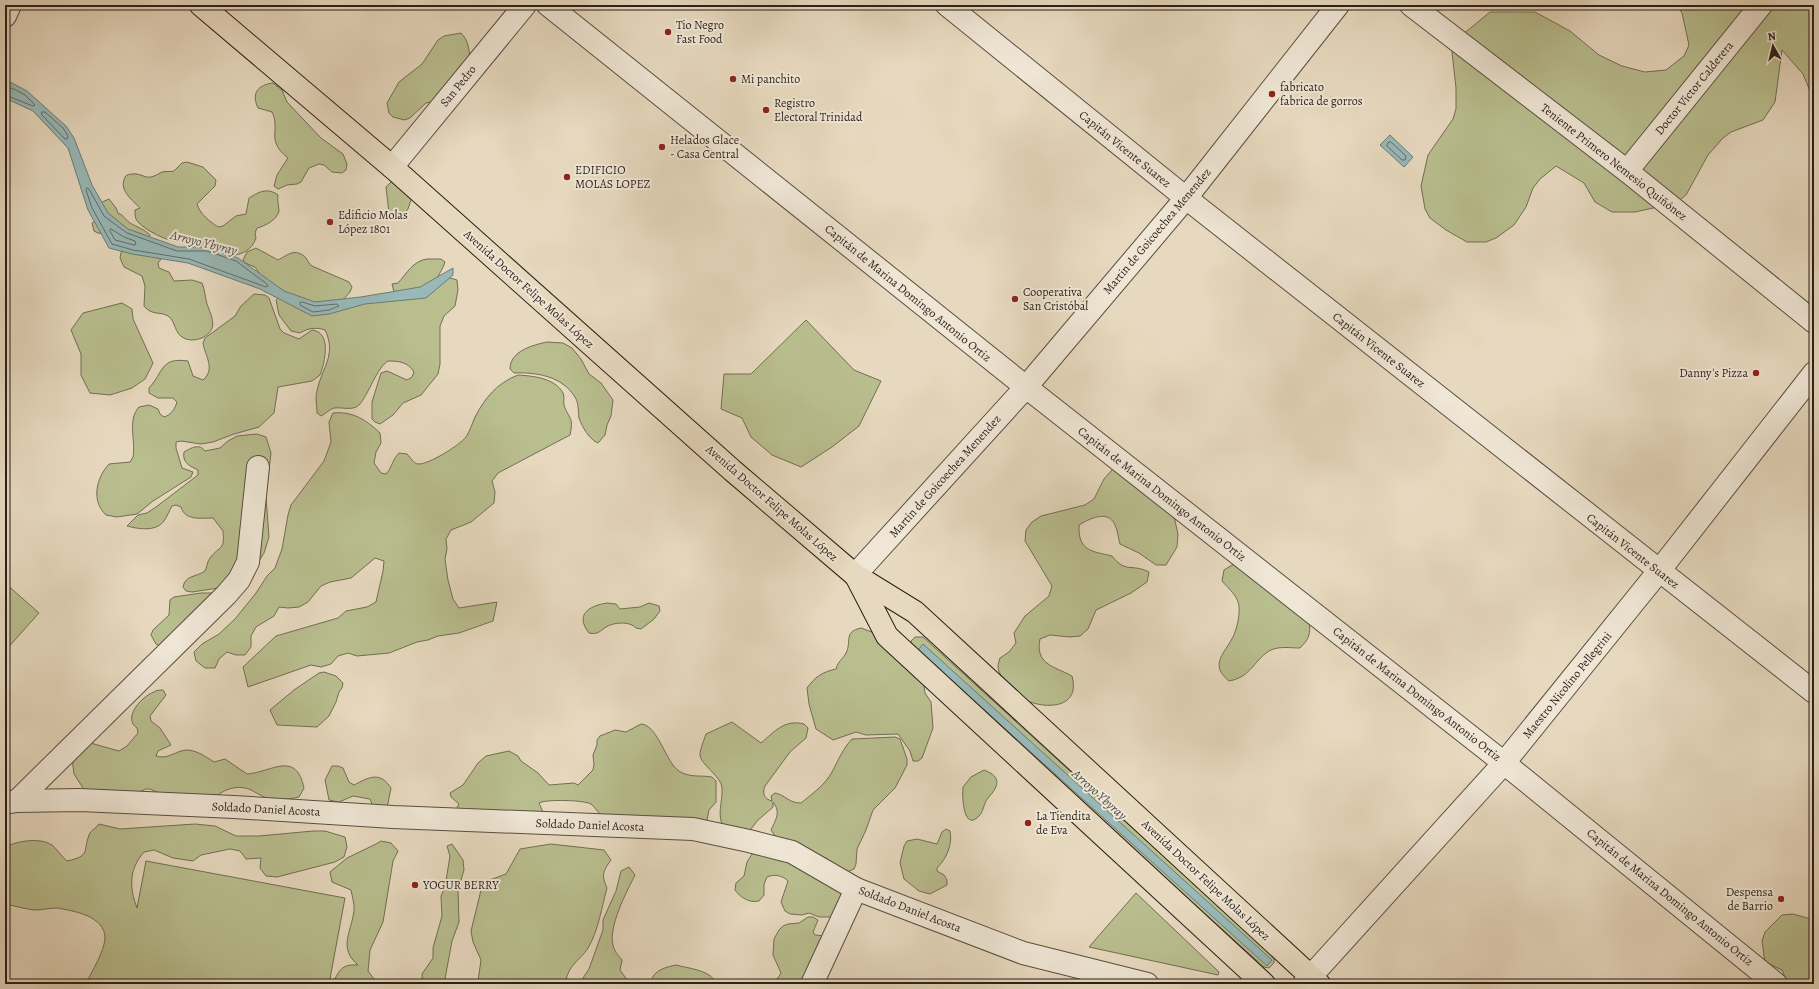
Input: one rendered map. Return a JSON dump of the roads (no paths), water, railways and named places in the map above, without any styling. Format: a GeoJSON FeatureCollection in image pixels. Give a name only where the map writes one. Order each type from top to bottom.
{"type":"FeatureCollection","features":[{"type":"Feature","properties":{"kind":"main road","name":"Avenida Doctor Felipe Molas López"},"geometry":{"type":"LineString","coordinates":[[201,5],[392,167],[733,471],[855,575],[915,612],[1311,981]]}},
{"type":"Feature","properties":{"kind":"main road","name":"Avenida Doctor Felipe Molas López"},"geometry":{"type":"LineString","coordinates":[[855,575],[887,636],[1264,984]]}},
{"type":"Feature","properties":{"kind":"street"},"geometry":{"type":"LineString","coordinates":[[5,16],[10,5]]}},
{"type":"Feature","properties":{"kind":"street","name":"San Pedro"},"geometry":{"type":"LineString","coordinates":[[392,167],[525,5]]}},
{"type":"Feature","properties":{"kind":"street","name":"Capitán de Marina Domingo Antonio Ortiz"},"geometry":{"type":"LineString","coordinates":[[548,5],[1026,387],[1504,763],[1776,984]]}},
{"type":"Feature","properties":{"kind":"street","name":"Capitán Vicente Suarez"},"geometry":{"type":"LineString","coordinates":[[947,5],[1186,198],[1659,572],[1814,692]]}},
{"type":"Feature","properties":{"kind":"street","name":"Martin de Goicoechea Menendez"},"geometry":{"type":"LineString","coordinates":[[855,575],[1026,387],[1186,198],[1338,5]]}},
{"type":"Feature","properties":{"kind":"street","name":"Teniente Primero Nemesio Quiñónez"},"geometry":{"type":"LineString","coordinates":[[1411,5],[1627,171],[1814,322]]}},
{"type":"Feature","properties":{"kind":"street","name":"Doctor Victor Calderera"},"geometry":{"type":"LineString","coordinates":[[1627,171],[1761,5]]}},
{"type":"Feature","properties":{"kind":"street","name":"Maestro Nicolino Pellegrini"},"geometry":{"type":"LineString","coordinates":[[1311,981],[1504,763],[1659,572],[1814,373]]}},
{"type":"Feature","properties":{"kind":"street"},"geometry":{"type":"LineString","coordinates":[[11,802],[226,595],[239,580],[248,562],[258,467]]}},
{"type":"Feature","properties":{"kind":"street","name":"Soldado Daniel Acosta"},"geometry":{"type":"LineString","coordinates":[[11,802],[80,800],[234,807],[392,817],[693,829],[792,852],[856,888],[1023,953],[1147,984]]}},
{"type":"Feature","properties":{"kind":"street"},"geometry":{"type":"LineString","coordinates":[[812,984],[856,888]]}},
{"type":"Feature","properties":{"kind":"water"},"geometry":{"type":"Polygon","coordinates":[[[8,81],[27,91],[66,126],[74,138],[92,185],[108,213],[128,229],[178,247],[207,247],[238,258],[284,291],[315,302],[361,297],[420,287],[453,268],[453,275],[426,298],[365,304],[329,314],[312,316],[260,289],[188,263],[132,254],[109,248],[88,210],[68,148],[33,111],[5,98],[8,81]]]}},
{"type":"Feature","properties":{"kind":"water"},"geometry":{"type":"Polygon","coordinates":[[[1390,135],[1413,157],[1404,167],[1380,145],[1390,135]]]}},
{"type":"Feature","properties":{"kind":"water"},"geometry":{"type":"Polygon","coordinates":[[[923,644],[1272,960],[1267,966],[918,650],[923,644]]]}},
{"type":"Feature","properties":{"kind":"place","name":"Tio Negro Fast Food"},"geometry":{"type":"Point","coordinates":[668,32]}},
{"type":"Feature","properties":{"kind":"place","name":"Mi panchito"},"geometry":{"type":"Point","coordinates":[733,79]}},
{"type":"Feature","properties":{"kind":"place","name":"fabricato fabrica de gorros"},"geometry":{"type":"Point","coordinates":[1272,94]}},
{"type":"Feature","properties":{"kind":"place","name":"Registro Electoral Trinidad"},"geometry":{"type":"Point","coordinates":[766,110]}},
{"type":"Feature","properties":{"kind":"place","name":"Helados Glace - Casa Central"},"geometry":{"type":"Point","coordinates":[662,147]}},
{"type":"Feature","properties":{"kind":"place","name":"EDIFICIO MOLAS LOPEZ"},"geometry":{"type":"Point","coordinates":[567,177]}},
{"type":"Feature","properties":{"kind":"place","name":"Edificio Molas López 1801"},"geometry":{"type":"Point","coordinates":[330,222]}},
{"type":"Feature","properties":{"kind":"place","name":"Cooperativa San Cristóbal"},"geometry":{"type":"Point","coordinates":[1015,299]}},
{"type":"Feature","properties":{"kind":"place","name":"Danny's Pizza"},"geometry":{"type":"Point","coordinates":[1756,373]}},
{"type":"Feature","properties":{"kind":"place","name":"La Tiendita de Eva"},"geometry":{"type":"Point","coordinates":[1028,823]}},
{"type":"Feature","properties":{"kind":"place","name":"YOGUR BERRY"},"geometry":{"type":"Point","coordinates":[415,885]}},
{"type":"Feature","properties":{"kind":"place","name":"Despensa de Barrio"},"geometry":{"type":"Point","coordinates":[1781,899]}},
{"type":"Feature","properties":{"kind":"water label","name":"Arroyo Ybyray"},"geometry":{"type":"Point","coordinates":[204,242]}},
{"type":"Feature","properties":{"kind":"water label","name":"Arroyo Ybyray"},"geometry":{"type":"Point","coordinates":[1100,794]}}]}
